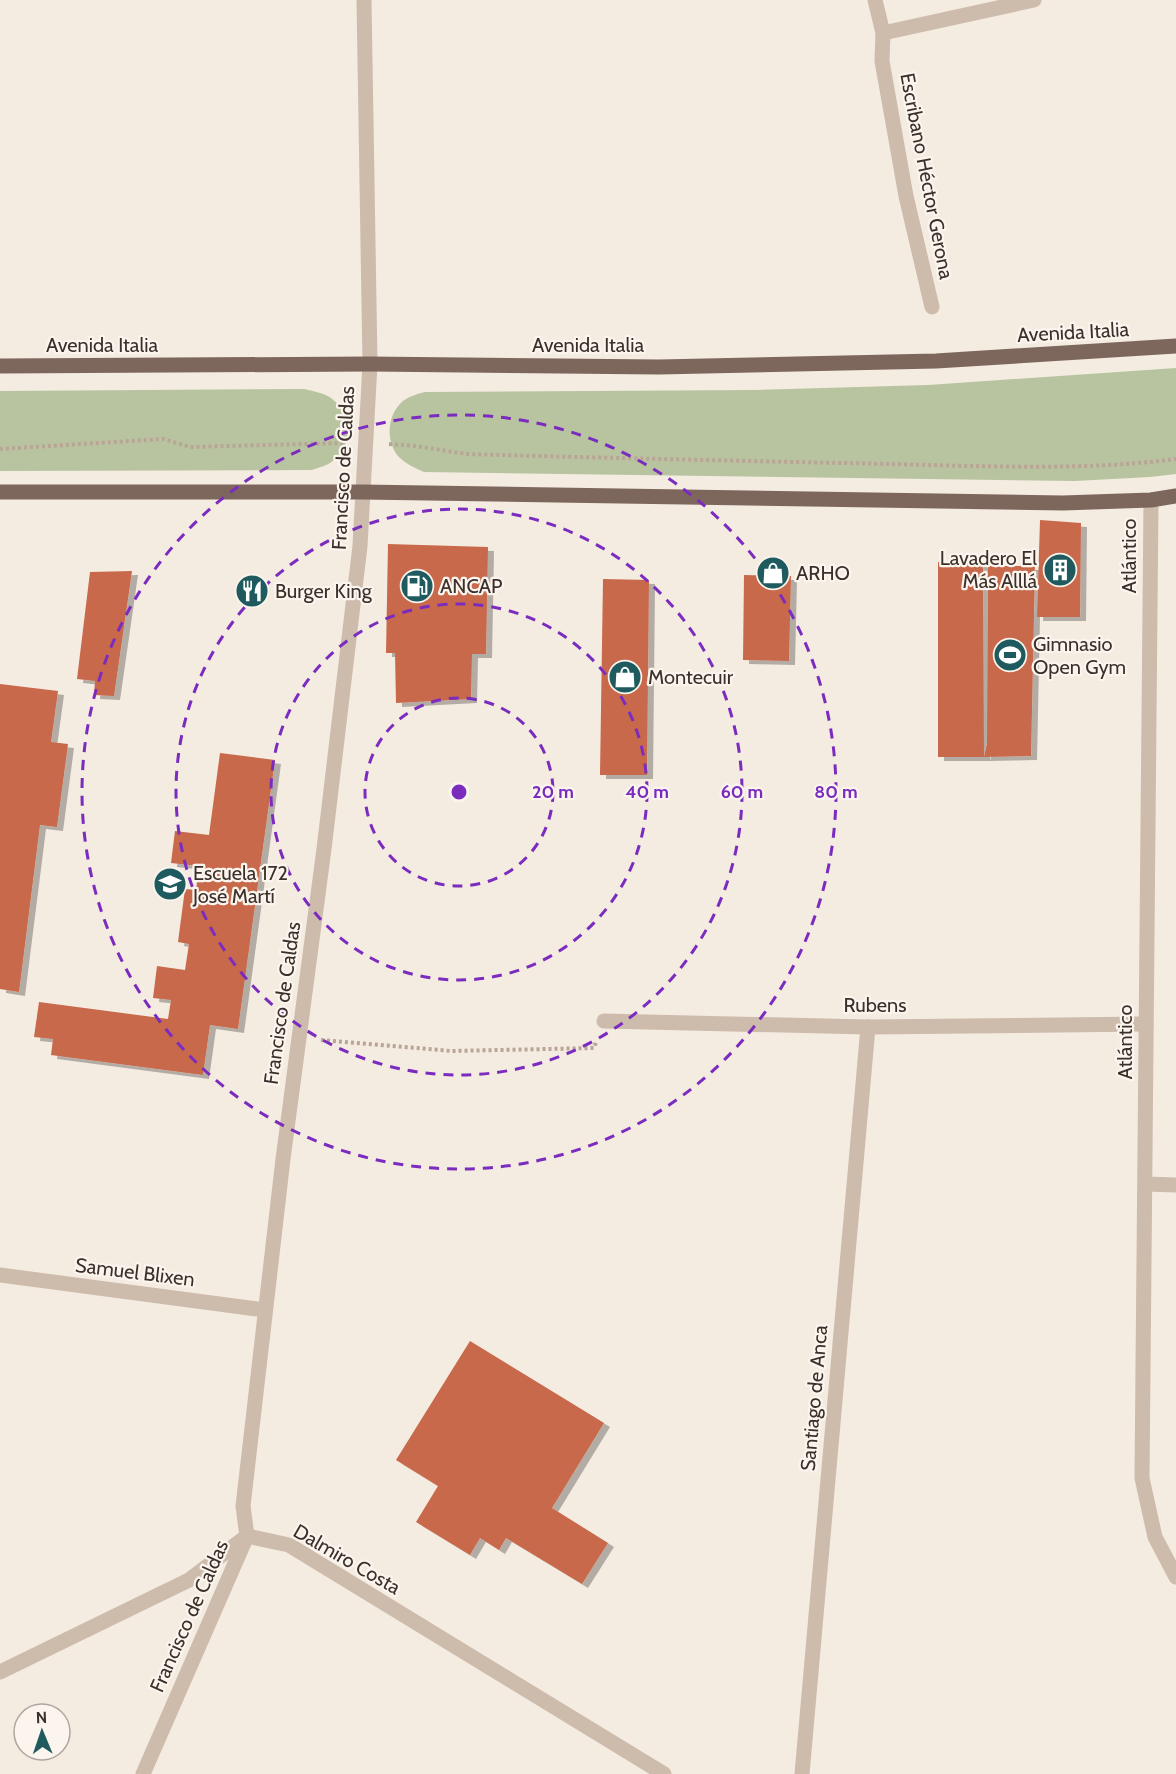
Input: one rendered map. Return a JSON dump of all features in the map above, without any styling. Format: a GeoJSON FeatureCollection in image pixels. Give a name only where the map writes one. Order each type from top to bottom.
{"type":"FeatureCollection","features":[{"type":"Feature","properties":{"kind":"main road","name":"Avenida Italia"},"geometry":{"type":"LineString","coordinates":[[0,366],[369,364],[659,367],[936,362],[1176,346]]}},
{"type":"Feature","properties":{"kind":"main road"},"geometry":{"type":"LineString","coordinates":[[0,492],[362,492],[1063,503],[1151,500],[1176,496]]}},
{"type":"Feature","properties":{"kind":"street","name":"Francisco de Caldas"},"geometry":{"type":"LineString","coordinates":[[143,1774],[247,1536],[243,1506],[265,1310],[358,569],[369,364],[364,0]]}},
{"type":"Feature","properties":{"kind":"street","name":"Escribano Héctor Gerona"},"geometry":{"type":"LineString","coordinates":[[875,0],[883,33],[882,61],[906,196],[932,307]]}},
{"type":"Feature","properties":{"kind":"street"},"geometry":{"type":"LineString","coordinates":[[883,33],[1034,0]]}},
{"type":"Feature","properties":{"kind":"street","name":"Atlántico"},"geometry":{"type":"LineString","coordinates":[[1151,500],[1143,1478],[1155,1537],[1176,1577]]}},
{"type":"Feature","properties":{"kind":"street","name":"Rubens"},"geometry":{"type":"LineString","coordinates":[[604,1021],[868,1027],[1146,1024]]}},
{"type":"Feature","properties":{"kind":"street","name":"Santiago de Anca"},"geometry":{"type":"LineString","coordinates":[[802,1774],[868,1027]]}},
{"type":"Feature","properties":{"kind":"street"},"geometry":{"type":"LineString","coordinates":[[1145,1184],[1176,1185]]}},
{"type":"Feature","properties":{"kind":"street","name":"Samuel Blixen"},"geometry":{"type":"LineString","coordinates":[[0,1275],[265,1310]]}},
{"type":"Feature","properties":{"kind":"street"},"geometry":{"type":"LineString","coordinates":[[0,1672],[189,1580],[247,1536]]}},
{"type":"Feature","properties":{"kind":"street","name":"Dalmiro Costa"},"geometry":{"type":"LineString","coordinates":[[247,1536],[289,1545],[664,1774]]}},
{"type":"Feature","properties":{"kind":"path"},"geometry":{"type":"LineString","coordinates":[[0,449],[163,439],[190,447],[365,443],[416,446],[466,454],[695,460],[1058,465],[1148,463],[1176,459]]}},
{"type":"Feature","properties":{"kind":"path"},"geometry":{"type":"LineString","coordinates":[[298,1038],[451,1051],[594,1048],[604,1021]]}},
{"type":"Feature","properties":{"kind":"green space"},"geometry":{"type":"Polygon","coordinates":[[[1176,368],[1176,474],[1150,477],[1075,481],[424,472],[399,457],[391,444],[390,436],[391,420],[398,407],[408,398],[425,392],[753,390],[928,385],[1176,368]]]}},
{"type":"Feature","properties":{"kind":"green space"},"geometry":{"type":"Polygon","coordinates":[[[304,389],[322,393],[338,404],[348,429],[345,446],[334,460],[312,470],[0,471],[0,391],[304,389]]]}},
{"type":"Feature","properties":{"kind":"building","name":"Lavadero El Más Alllá"},"geometry":{"type":"Polygon","coordinates":[[[1040,520],[1081,523],[1080,617],[1037,617],[1040,520]]]}},
{"type":"Feature","properties":{"kind":"building"},"geometry":{"type":"Polygon","coordinates":[[[388,544],[488,547],[486,654],[472,654],[471,699],[396,703],[395,653],[386,653],[388,544]]]}},
{"type":"Feature","properties":{"kind":"building"},"geometry":{"type":"Polygon","coordinates":[[[938,562],[983,563],[984,757],[938,757],[938,562]]]}},
{"type":"Feature","properties":{"kind":"building","name":"Gimnasio Open Gym"},"geometry":{"type":"Polygon","coordinates":[[[988,566],[1035,566],[1031,756],[984,757],[987,744],[988,566]]]}},
{"type":"Feature","properties":{"kind":"building"},"geometry":{"type":"Polygon","coordinates":[[[132,571],[114,696],[94,695],[95,681],[77,679],[90,572],[132,571]]]}},
{"type":"Feature","properties":{"kind":"building"},"geometry":{"type":"Polygon","coordinates":[[[744,575],[791,576],[789,661],[743,660],[744,575]]]}},
{"type":"Feature","properties":{"kind":"building","name":"Montecuir"},"geometry":{"type":"Polygon","coordinates":[[[603,579],[649,580],[647,775],[600,775],[603,579]]]}},
{"type":"Feature","properties":{"kind":"building"},"geometry":{"type":"Polygon","coordinates":[[[0,684],[58,691],[51,742],[68,744],[57,827],[40,825],[19,992],[0,989],[0,684]]]}},
{"type":"Feature","properties":{"kind":"building"},"geometry":{"type":"Polygon","coordinates":[[[220,753],[275,760],[238,1029],[210,1025],[203,1075],[51,1055],[53,1039],[34,1037],[39,1002],[168,1019],[171,1000],[153,998],[157,966],[185,970],[189,944],[178,942],[185,889],[196,890],[199,866],[171,863],[175,831],[209,835],[220,753]]]}},
{"type":"Feature","properties":{"kind":"building"},"geometry":{"type":"Polygon","coordinates":[[[470,1341],[604,1423],[552,1508],[608,1543],[582,1584],[506,1538],[499,1550],[480,1538],[470,1555],[416,1522],[438,1486],[396,1460],[470,1341]]]}},
{"type":"Feature","properties":{"kind":"place","name":"Lavadero El Más Alllá"},"geometry":{"type":"Point","coordinates":[1060,570]}},
{"type":"Feature","properties":{"kind":"place","name":"ARHO"},"geometry":{"type":"Point","coordinates":[773,573]}},
{"type":"Feature","properties":{"kind":"place","name":"ANCAP"},"geometry":{"type":"Point","coordinates":[417,586]}},
{"type":"Feature","properties":{"kind":"place","name":"Burger King"},"geometry":{"type":"Point","coordinates":[252,591]}},
{"type":"Feature","properties":{"kind":"place","name":"Gimnasio Open Gym"},"geometry":{"type":"Point","coordinates":[1010,655]}},
{"type":"Feature","properties":{"kind":"place","name":"Montecuir"},"geometry":{"type":"Point","coordinates":[625,677]}},
{"type":"Feature","properties":{"kind":"place","name":"Escuela 172 José Martí"},"geometry":{"type":"Point","coordinates":[170,884]}}]}
